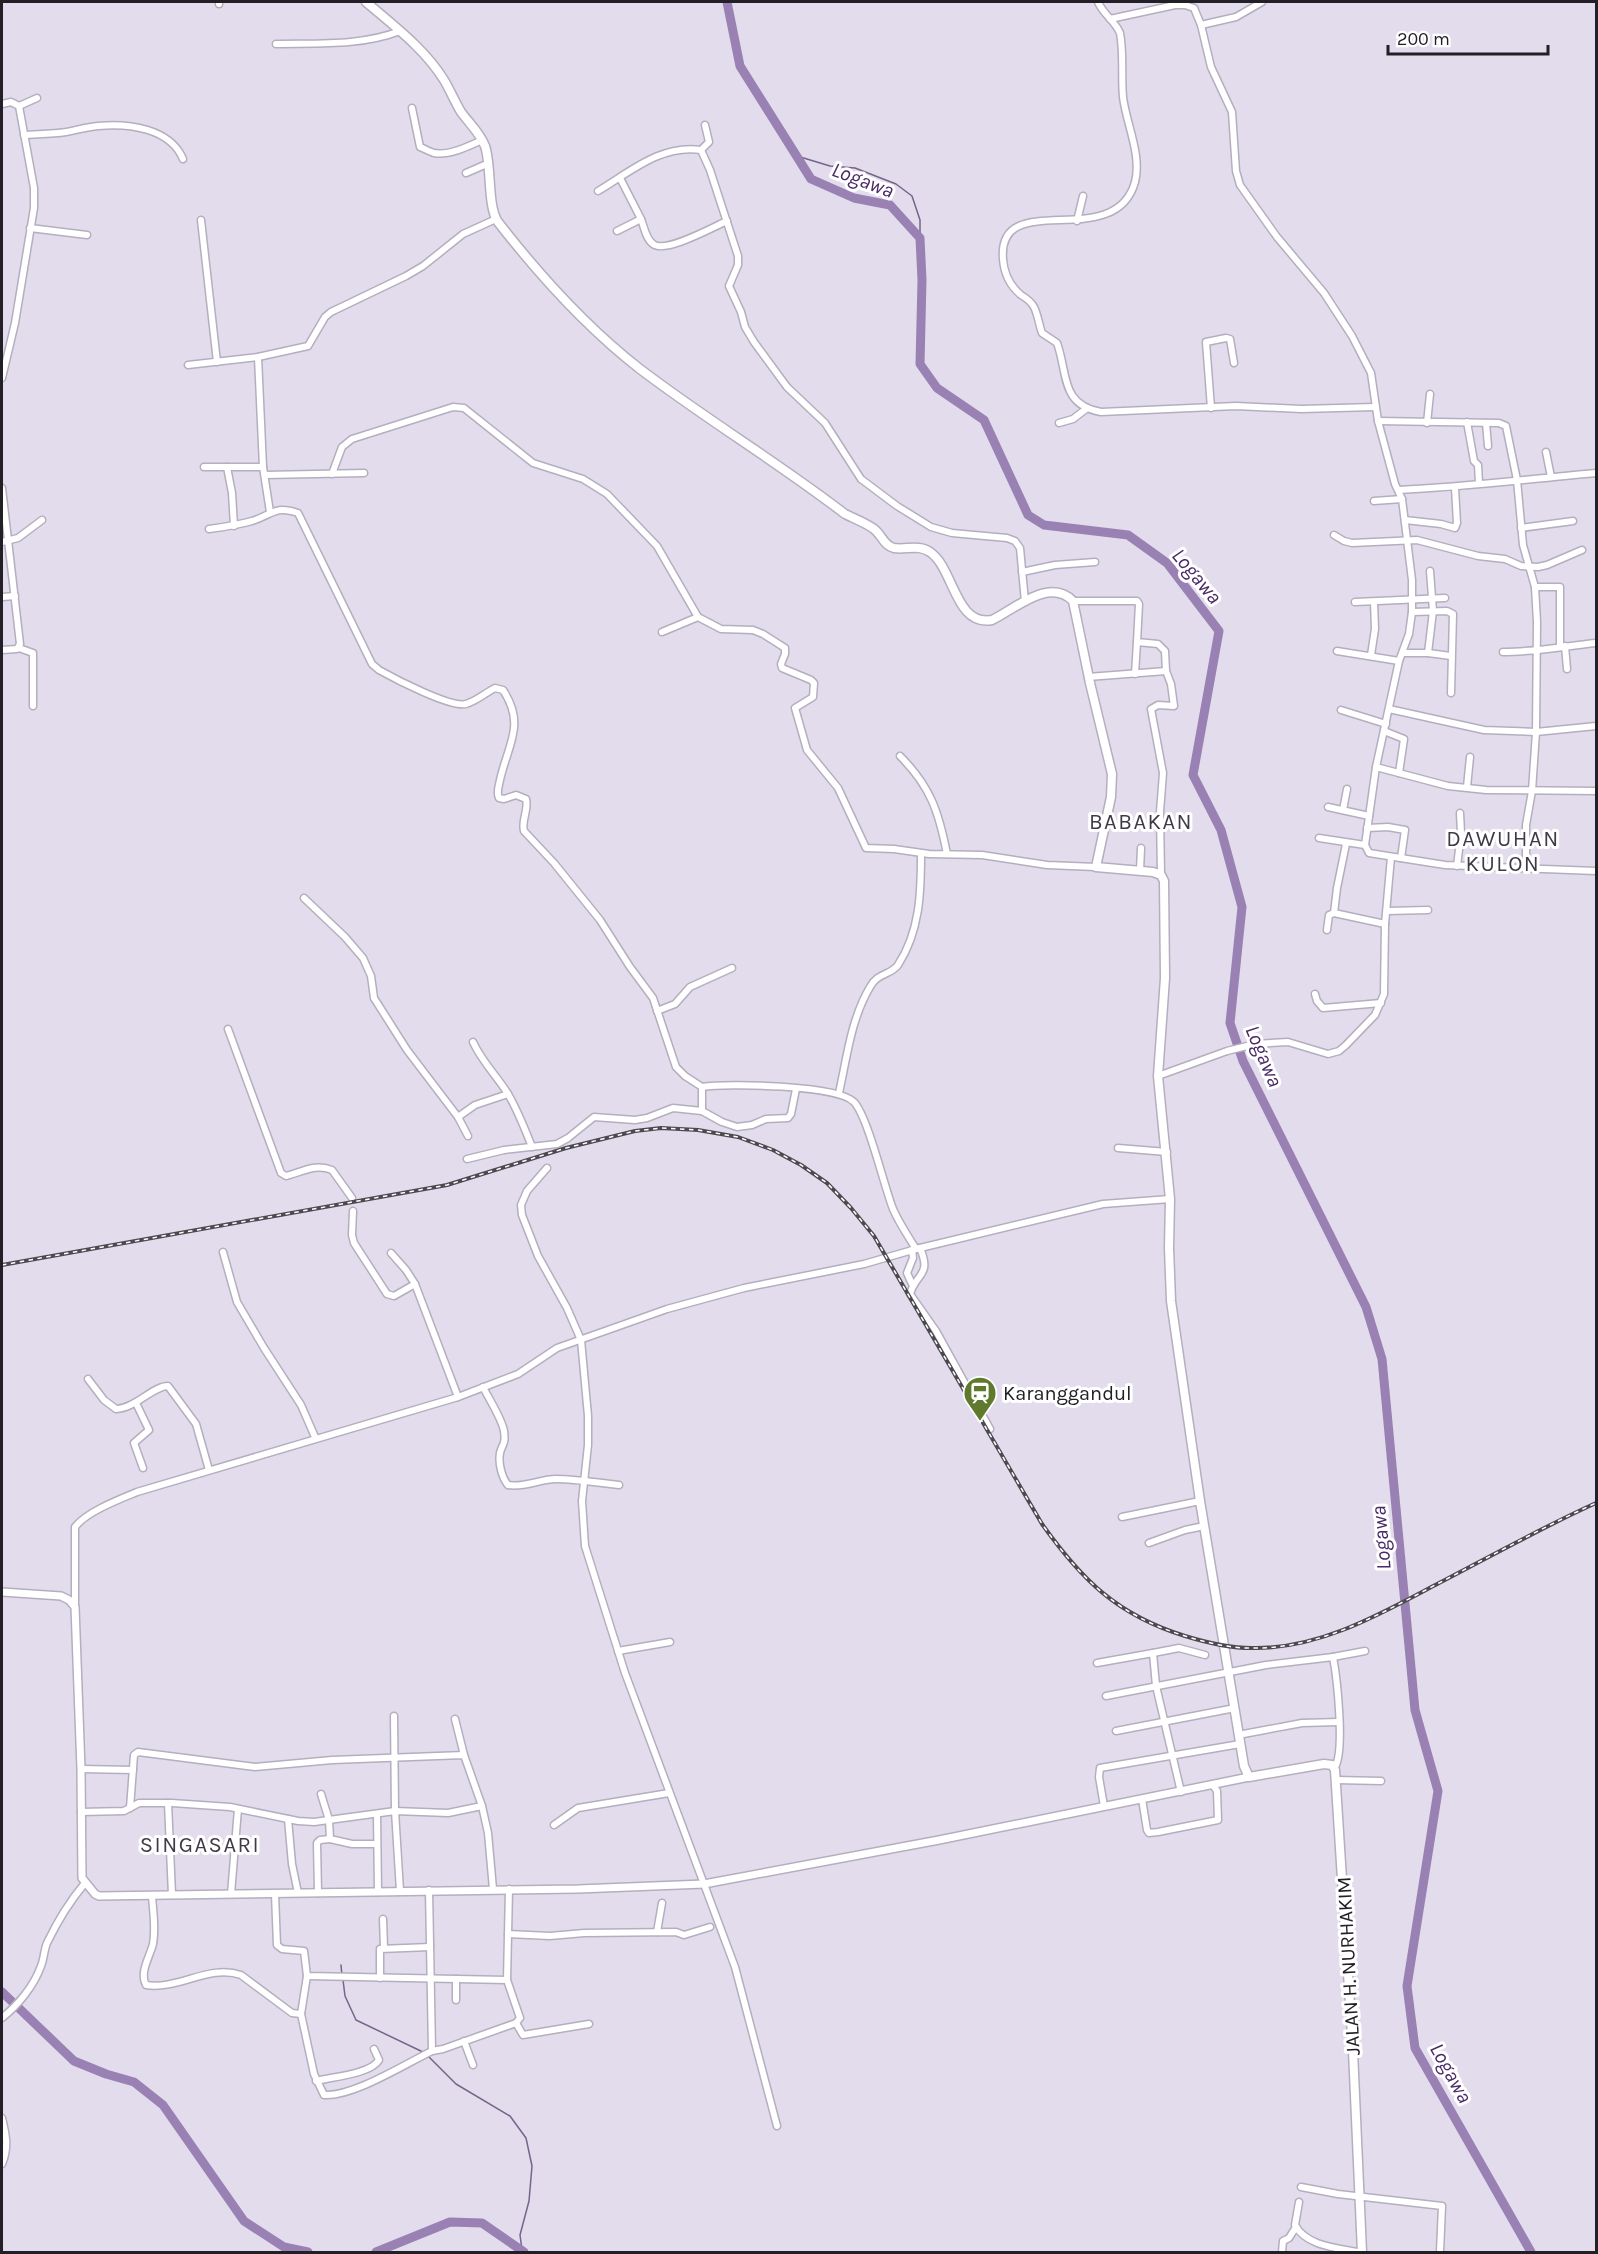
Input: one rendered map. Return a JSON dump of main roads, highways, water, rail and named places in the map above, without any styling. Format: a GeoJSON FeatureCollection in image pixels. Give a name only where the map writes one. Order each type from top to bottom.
{"type":"FeatureCollection","features":[{"type":"Feature","properties":{"kind":"main road","name":"JALAN H. NURHAKIM"},"geometry":{"type":"LineString","coordinates":[[366,2],[429,60],[482,140],[489,163],[496,219],[547,282],[604,339],[640,369],[845,514],[873,528],[887,546],[923,548],[931,552],[941,563],[962,605],[972,617],[983,621],[992,620],[1039,595],[1051,592],[1064,594],[1073,601],[1112,783],[1096,867],[1161,875],[1164,881],[1165,978],[1158,1076],[1170,1199],[1171,1301],[1200,1501],[1244,1766],[1249,1777],[1324,1764],[1335,1767],[1360,2196],[1360,2253]]}},
{"type":"Feature","properties":{"kind":"waterway","name":"Logawa"},"geometry":{"type":"LineString","coordinates":[[727,2],[740,66],[811,179],[854,198],[890,205],[920,238],[922,280],[920,364],[937,388],[984,420],[1028,515],[1044,525],[1128,535],[1167,563],[1219,631],[1193,775],[1221,830],[1242,907],[1230,1023],[1243,1061],[1366,1307],[1382,1359],[1415,1710],[1438,1791],[1407,1986],[1415,2048],[1531,2252]]}},
{"type":"Feature","properties":{"kind":"waterway"},"geometry":{"type":"LineString","coordinates":[[797,156],[830,166],[855,168],[896,184],[912,196],[920,220],[920,238]]}},
{"type":"Feature","properties":{"kind":"waterway"},"geometry":{"type":"LineString","coordinates":[[341,1965],[342,1976]]}},
{"type":"Feature","properties":{"kind":"waterway"},"geometry":{"type":"LineString","coordinates":[[343,1980],[345,1996],[356,2020],[425,2053]]}},
{"type":"Feature","properties":{"kind":"waterway"},"geometry":{"type":"LineString","coordinates":[[2,1992],[74,2061],[134,2082],[163,2105],[244,2221],[284,2247],[308,2252]]}},
{"type":"Feature","properties":{"kind":"waterway"},"geometry":{"type":"LineString","coordinates":[[428,2056],[456,2084],[510,2116],[526,2138],[532,2166],[529,2201],[520,2235],[522,2250]]}},
{"type":"Feature","properties":{"kind":"waterway"},"geometry":{"type":"LineString","coordinates":[[376,2252],[450,2222],[482,2223],[524,2252]]}},
{"type":"Feature","properties":{"kind":"railway"},"geometry":{"type":"LineString","coordinates":[[2,1265],[447,1185],[566,1148],[635,1131],[661,1128],[698,1130],[738,1137],[773,1150],[801,1165],[827,1183],[851,1208],[874,1236],[1042,1524],[1087,1579],[1103,1593],[1140,1618],[1161,1627],[1202,1641],[1238,1648],[1280,1646],[1304,1642],[1351,1627],[1373,1617],[1596,1503]]}},
{"type":"Feature","properties":{"kind":"place","name":"Karanggandul"},"geometry":{"type":"Point","coordinates":[980,1422]}},
{"type":"Feature","properties":{"kind":"district","name":"BABAKAN"},"geometry":{"type":"Point","coordinates":[1141,821]}},
{"type":"Feature","properties":{"kind":"district","name":"DAWUHAN KULON"},"geometry":{"type":"Point","coordinates":[1503,850]}},
{"type":"Feature","properties":{"kind":"district","name":"SINGASARI"},"geometry":{"type":"Point","coordinates":[200,1844]}}]}
